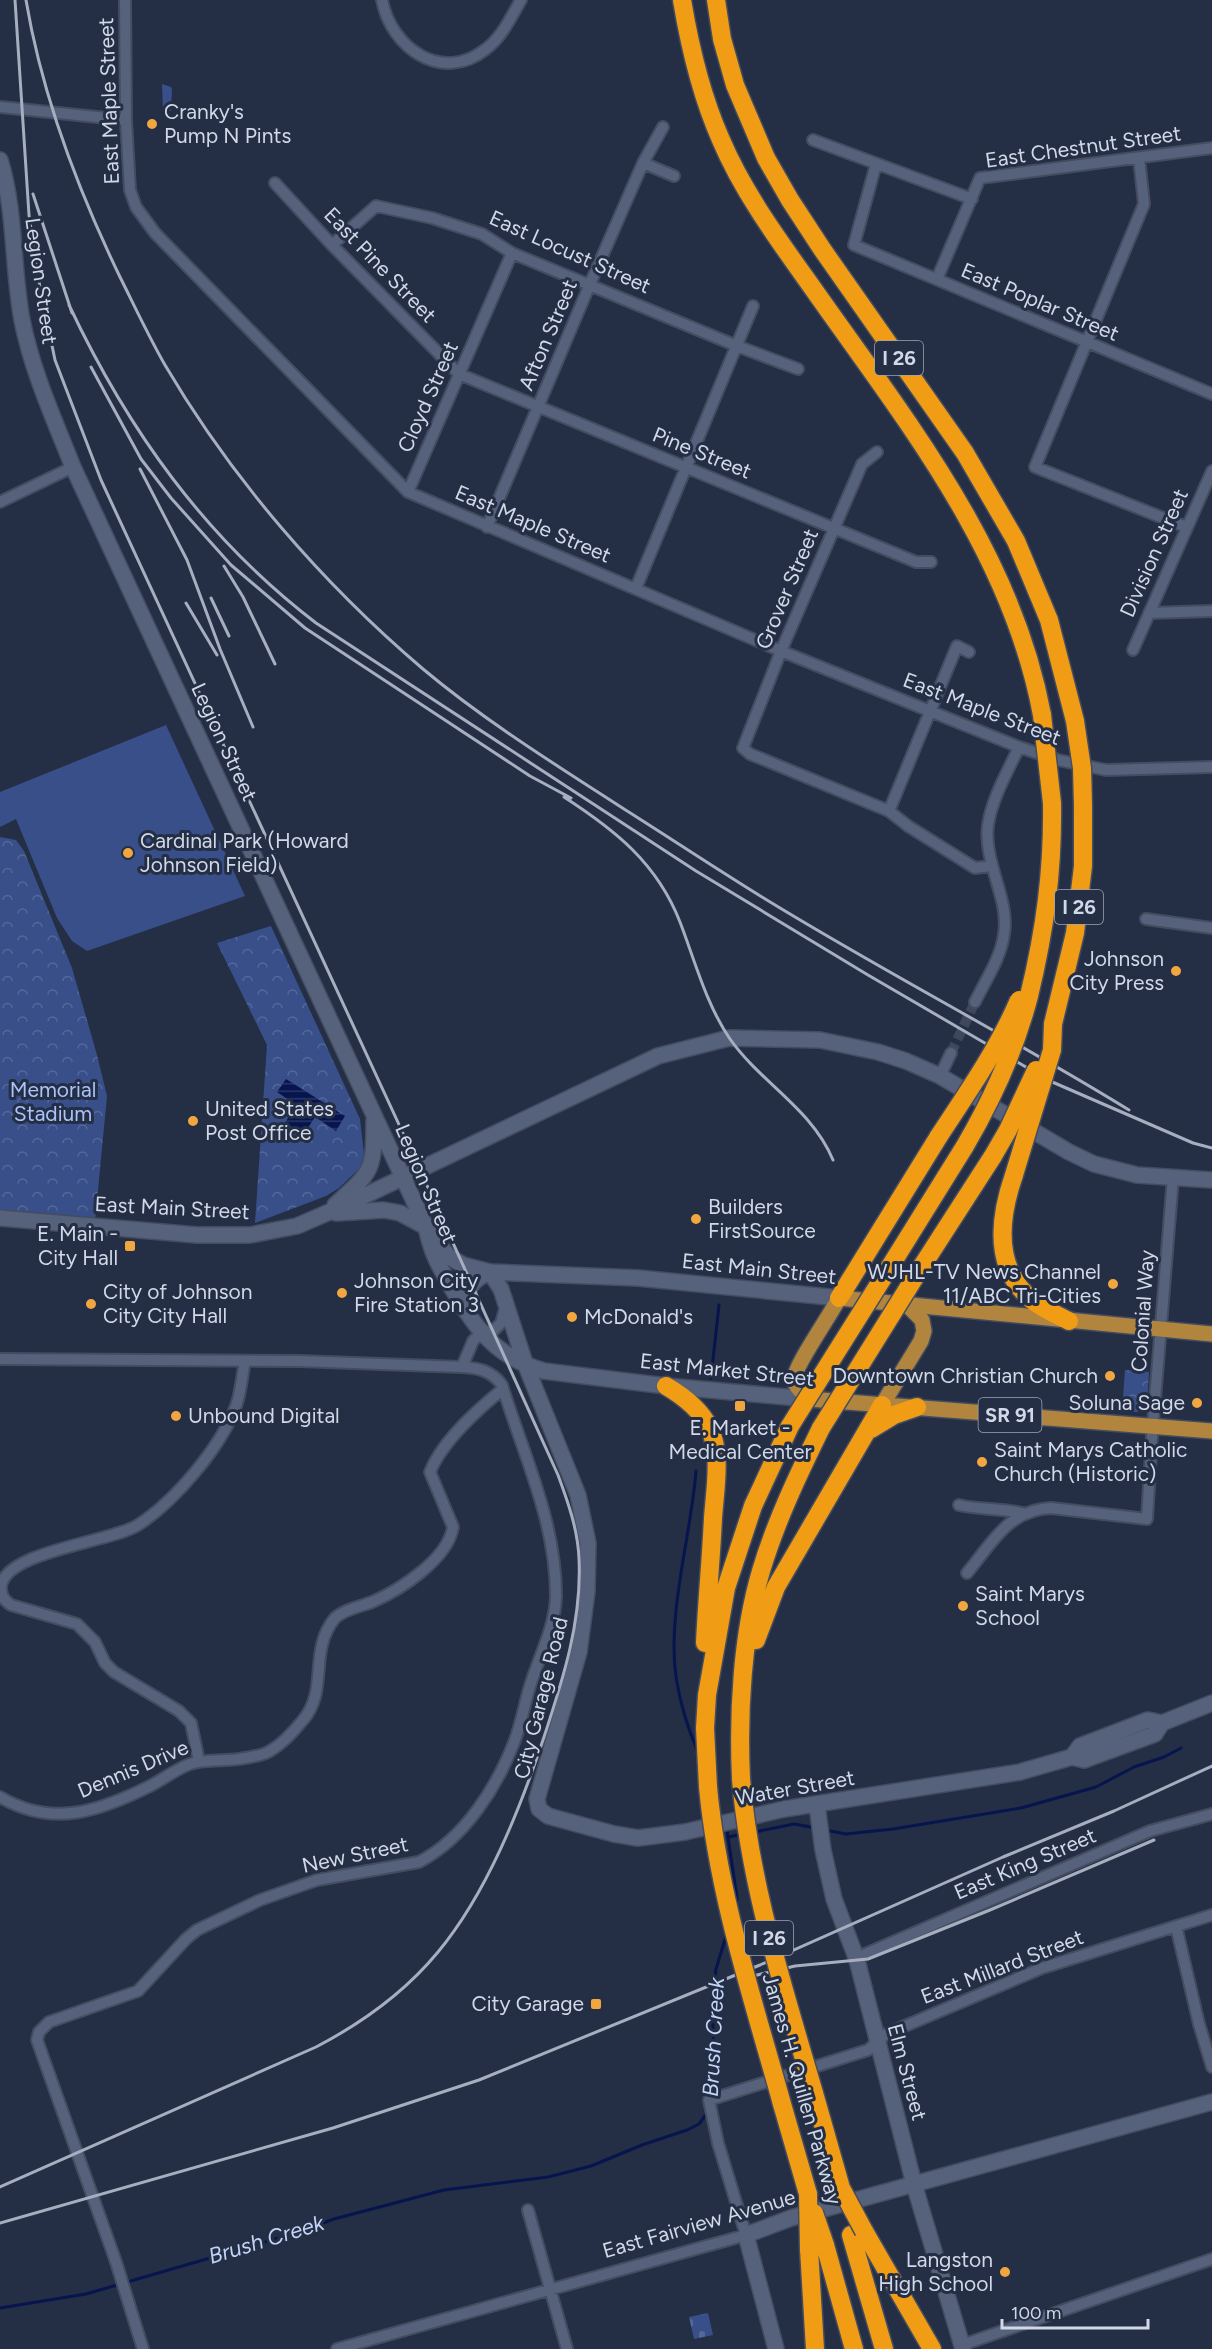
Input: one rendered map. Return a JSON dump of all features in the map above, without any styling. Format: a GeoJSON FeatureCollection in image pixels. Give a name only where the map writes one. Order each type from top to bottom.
{"type":"FeatureCollection","features":[{"type":"Feature","properties":{"kind":"highway","name":"I 26"},"geometry":{"type":"LineString","coordinates":[[682,0],[695,66],[706,104],[742,182],[766,221],[936,464],[979,536],[1015,616],[1031,664],[1042,715],[1052,803],[1051,878],[1038,958],[1024,997]]}},
{"type":"Feature","properties":{"kind":"highway","name":"James H. Quillen Parkway"},"geometry":{"type":"LineString","coordinates":[[716,0],[735,85],[766,158],[822,249],[965,453],[1016,541],[1049,620],[1075,721],[1082,768],[1083,866],[1075,933],[1055,1015],[1029,1088],[993,1156],[820,1428],[787,1498],[761,1572],[746,1645],[740,1736],[741,1779],[744,1820],[759,1900],[839,2181],[844,2211],[858,2233],[884,2349]]}},
{"type":"Feature","properties":{"kind":"highway","name":"James H. Quillen Parkway"},"geometry":{"type":"LineString","coordinates":[[817,2247],[806,2188],[733,1927],[716,1851],[708,1786],[705,1728],[707,1695],[719,1622],[736,1555],[761,1486],[790,1426],[989,1104],[1021,1030],[1024,997]]}},
{"type":"Feature","properties":{"kind":"highway"},"geometry":{"type":"LineString","coordinates":[[839,1298],[991,1055],[1024,997]]}},
{"type":"Feature","properties":{"kind":"highway"},"geometry":{"type":"LineString","coordinates":[[1055,1015],[1052,1050],[1002,1220],[1002,1242],[1005,1257],[1016,1280],[1031,1300],[1069,1321]]}},
{"type":"Feature","properties":{"kind":"highway"},"geometry":{"type":"LineString","coordinates":[[666,1386],[691,1403],[700,1413],[708,1425],[716,1448],[703,1671],[707,1695]]}},
{"type":"Feature","properties":{"kind":"highway"},"geometry":{"type":"LineString","coordinates":[[744,1676],[776,1587],[882,1405]]}},
{"type":"Feature","properties":{"kind":"highway"},"geometry":{"type":"LineString","coordinates":[[865,1435],[883,1420],[917,1407]]}},
{"type":"Feature","properties":{"kind":"highway"},"geometry":{"type":"LineString","coordinates":[[858,2233],[932,2349]]}},
{"type":"Feature","properties":{"kind":"highway"},"geometry":{"type":"LineString","coordinates":[[815,2349],[817,2247]]}},
{"type":"Feature","properties":{"kind":"highway"},"geometry":{"type":"LineString","coordinates":[[817,2247],[854,2349]]}},
{"type":"Feature","properties":{"kind":"main road","name":"Legion Street"},"geometry":{"type":"LineString","coordinates":[[0,160],[9,200],[5,231],[30,354],[73,467],[426,1227],[431,1252],[481,1333],[504,1353],[526,1366]]}},
{"type":"Feature","properties":{"kind":"main road","name":"East Main Street"},"geometry":{"type":"LineString","coordinates":[[0,1218],[197,1235],[239,1235],[281,1230],[327,1214],[658,1056],[719,1039],[820,1040],[893,1056],[940,1076],[1084,1160],[1130,1174],[1212,1180]]}},
{"type":"Feature","properties":{"kind":"main road"},"geometry":{"type":"LineString","coordinates":[[327,1214],[363,1180],[369,1171],[374,1149],[374,1115]]}},
{"type":"Feature","properties":{"kind":"main road"},"geometry":{"type":"LineString","coordinates":[[327,1214],[392,1210],[426,1227]]}},
{"type":"Feature","properties":{"kind":"main road","name":"East Main Street"},"geometry":{"type":"LineString","coordinates":[[426,1227],[447,1256],[463,1265],[490,1272],[638,1278],[1212,1334]]}},
{"type":"Feature","properties":{"kind":"main road"},"geometry":{"type":"LineString","coordinates":[[464,1308],[465,1294],[471,1284],[479,1276],[490,1272],[507,1304]]}},
{"type":"Feature","properties":{"kind":"main road"},"geometry":{"type":"LineString","coordinates":[[809,1399],[797,1387],[794,1381],[795,1372],[839,1298]]}},
{"type":"Feature","properties":{"kind":"main road","name":"City Garage Road"},"geometry":{"type":"LineString","coordinates":[[507,1304],[526,1366],[578,1495],[588,1543],[587,1591],[579,1653],[537,1799]]}},
{"type":"Feature","properties":{"kind":"main road"},"geometry":{"type":"LineString","coordinates":[[882,1405],[923,1336],[922,1320],[907,1305]]}},
{"type":"Feature","properties":{"kind":"main road","name":"East Market Street"},"geometry":{"type":"LineString","coordinates":[[526,1366],[544,1371],[666,1386],[1212,1431]]}},
{"type":"Feature","properties":{"kind":"main road","name":"Water Street"},"geometry":{"type":"LineString","coordinates":[[537,1799],[539,1809],[548,1816],[614,1834],[638,1838],[685,1832],[750,1815],[818,1811],[1020,1772],[1072,1757],[1084,1760],[1155,1734],[1162,1723],[1212,1703]]}},
{"type":"Feature","properties":{"kind":"main road","name":"Elm Street"},"geometry":{"type":"LineString","coordinates":[[818,1811],[823,1850],[834,1899],[856,1958],[877,2044],[897,2110],[914,2184],[963,2347]]}},
{"type":"Feature","properties":{"kind":"main road","name":"East Fairview Avenue"},"geometry":{"type":"LineString","coordinates":[[746,2235],[791,2218],[1212,2102]]}},
{"type":"Feature","properties":{"kind":"main road"},"geometry":{"type":"LineString","coordinates":[[746,2235],[776,2349]]}},
{"type":"Feature","properties":{"kind":"street","name":"East Maple Street"},"geometry":{"type":"LineString","coordinates":[[125,0],[126,120],[130,190],[136,207],[155,233],[408,492],[781,651],[1019,747],[1058,760],[1106,770],[1212,767]]}},
{"type":"Feature","properties":{"kind":"street"},"geometry":{"type":"LineString","coordinates":[[382,0],[389,25],[409,49],[421,57],[446,62],[473,57],[485,50],[508,23],[521,0]]}},
{"type":"Feature","properties":{"kind":"street"},"geometry":{"type":"LineString","coordinates":[[0,107],[126,120]]}},
{"type":"Feature","properties":{"kind":"street","name":"Afton Street"},"geometry":{"type":"LineString","coordinates":[[488,527],[590,284],[643,163],[663,127]]}},
{"type":"Feature","properties":{"kind":"street","name":"East Chestnut Street"},"geometry":{"type":"LineString","coordinates":[[813,141],[972,199]]}},
{"type":"Feature","properties":{"kind":"street","name":"East Chestnut Street"},"geometry":{"type":"LineString","coordinates":[[937,279],[980,178],[1212,148]]}},
{"type":"Feature","properties":{"kind":"street"},"geometry":{"type":"LineString","coordinates":[[1138,158],[1144,204],[1035,467],[1186,527]]}},
{"type":"Feature","properties":{"kind":"street"},"geometry":{"type":"LineString","coordinates":[[643,163],[674,176]]}},
{"type":"Feature","properties":{"kind":"street","name":"East Poplar Street"},"geometry":{"type":"LineString","coordinates":[[876,164],[854,245],[1212,394]]}},
{"type":"Feature","properties":{"kind":"street","name":"East Pine Street"},"geometry":{"type":"LineString","coordinates":[[275,183],[332,245],[459,374]]}},
{"type":"Feature","properties":{"kind":"street","name":"East Locust Street"},"geometry":{"type":"LineString","coordinates":[[332,245],[376,206],[432,218],[482,234],[512,253],[798,369]]}},
{"type":"Feature","properties":{"kind":"street","name":"Cloyd Street"},"geometry":{"type":"LineString","coordinates":[[408,492],[512,253]]}},
{"type":"Feature","properties":{"kind":"street"},"geometry":{"type":"LineString","coordinates":[[636,588],[753,306]]}},
{"type":"Feature","properties":{"kind":"street","name":"Pine Street"},"geometry":{"type":"LineString","coordinates":[[459,374],[916,561],[931,562]]}},
{"type":"Feature","properties":{"kind":"street","name":"Grover Street"},"geometry":{"type":"LineString","coordinates":[[877,452],[862,464],[781,651],[743,748],[750,754],[889,812]]}},
{"type":"Feature","properties":{"kind":"street"},"geometry":{"type":"LineString","coordinates":[[0,502],[73,467]]}},
{"type":"Feature","properties":{"kind":"street","name":"Division Street"},"geometry":{"type":"LineString","coordinates":[[1133,650],[1212,471]]}},
{"type":"Feature","properties":{"kind":"street"},"geometry":{"type":"LineString","coordinates":[[1149,614],[1212,611]]}},
{"type":"Feature","properties":{"kind":"street"},"geometry":{"type":"LineString","coordinates":[[969,652],[957,646],[929,709],[889,812],[975,868],[991,866]]}},
{"type":"Feature","properties":{"kind":"street"},"geometry":{"type":"LineString","coordinates":[[975,1002],[998,956],[1005,933],[1003,908],[988,854],[988,824],[996,799],[1019,747]]}},
{"type":"Feature","properties":{"kind":"street"},"geometry":{"type":"LineString","coordinates":[[1146,919],[1212,928]]}},
{"type":"Feature","properties":{"kind":"street"},"geometry":{"type":"LineString","coordinates":[[940,1076],[951,1053]]}},
{"type":"Feature","properties":{"kind":"street","name":"Colonial Way"},"geometry":{"type":"LineString","coordinates":[[1022,1513],[1038,1508],[1051,1508],[1147,1518],[1173,1178]]}},
{"type":"Feature","properties":{"kind":"street"},"geometry":{"type":"LineString","coordinates":[[0,1359],[244,1361],[465,1367],[473,1341],[481,1333],[494,1330],[501,1323],[507,1304]]}},
{"type":"Feature","properties":{"kind":"street"},"geometry":{"type":"LineString","coordinates":[[199,1761],[191,1723],[179,1711],[114,1672],[105,1663],[95,1642],[76,1624],[11,1605],[4,1600],[1,1592],[2,1579],[10,1570],[42,1555],[136,1527],[154,1514],[180,1488],[208,1454],[229,1423],[237,1405],[244,1361]]}},
{"type":"Feature","properties":{"kind":"street","name":"New Street"},"geometry":{"type":"LineString","coordinates":[[143,2349],[116,2262],[38,2040],[39,2032],[49,2022],[138,1991],[186,1938],[197,1930],[260,1900],[317,1880],[419,1863],[446,1844],[480,1805],[502,1772],[516,1737],[531,1683],[552,1626],[556,1596],[548,1525],[503,1389],[496,1377],[485,1370],[465,1367]]}},
{"type":"Feature","properties":{"kind":"street","name":"Dennis Drive"},"geometry":{"type":"LineString","coordinates":[[0,1797],[29,1811],[74,1814],[103,1807],[199,1761],[227,1760],[270,1752],[305,1718],[317,1695],[322,1639],[337,1616],[386,1596],[417,1576],[442,1551],[452,1536],[453,1527],[430,1472],[435,1460],[447,1444],[503,1389]]}},
{"type":"Feature","properties":{"kind":"street"},"geometry":{"type":"LineString","coordinates":[[959,1505],[1022,1513]]}},
{"type":"Feature","properties":{"kind":"street"},"geometry":{"type":"LineString","coordinates":[[967,1573],[1010,1522],[1022,1513]]}},
{"type":"Feature","properties":{"kind":"street","name":"East King Street"},"geometry":{"type":"LineString","coordinates":[[856,1958],[1150,1831],[1212,1814]]}},
{"type":"Feature","properties":{"kind":"street","name":"East Millard Street"},"geometry":{"type":"LineString","coordinates":[[746,2235],[718,2143],[709,2100],[868,2050],[886,2034],[1042,1968],[1212,1916]]}},
{"type":"Feature","properties":{"kind":"street"},"geometry":{"type":"LineString","coordinates":[[1176,1926],[1199,2024],[1212,2067]]}},
{"type":"Feature","properties":{"kind":"street"},"geometry":{"type":"LineString","coordinates":[[528,2210],[567,2349]]}},
{"type":"Feature","properties":{"kind":"street","name":"East Fairview Avenue"},"geometry":{"type":"LineString","coordinates":[[337,2349],[353,2347],[746,2235]]}},
{"type":"Feature","properties":{"kind":"street"},"geometry":{"type":"LineString","coordinates":[[963,2347],[1212,2259]]}},
{"type":"Feature","properties":{"kind":"green space"},"geometry":{"type":"Polygon","coordinates":[[[162,84],[172,89],[171,111],[163,111],[162,84]]]}},
{"type":"Feature","properties":{"kind":"green space","name":"Cardinal Park (Howard Johnson Field)"},"geometry":{"type":"Polygon","coordinates":[[[166,725],[245,896],[87,951],[72,941],[57,918],[16,819],[0,827],[0,792],[166,725]]]}},
{"type":"Feature","properties":{"kind":"green space","name":"Memorial Stadium"},"geometry":{"type":"Polygon","coordinates":[[[0,837],[16,840],[24,851],[72,968],[97,1055],[107,1096],[95,1221],[0,1212],[0,837]]]}},
{"type":"Feature","properties":{"kind":"green space"},"geometry":{"type":"Polygon","coordinates":[[[271,926],[360,1119],[364,1155],[362,1166],[339,1188],[326,1196],[255,1223],[267,1045],[217,943],[271,926]]]}},
{"type":"Feature","properties":{"kind":"green space"},"geometry":{"type":"Polygon","coordinates":[[[1125,1370],[1149,1372],[1147,1404],[1138,1412],[1122,1411],[1125,1370]]]}},
{"type":"Feature","properties":{"kind":"green space"},"geometry":{"type":"Polygon","coordinates":[[[708,2313],[713,2335],[694,2339],[689,2317],[708,2313]]]}},
{"type":"Feature","properties":{"kind":"shaded area"},"geometry":{"type":"Polygon","coordinates":[[[286,1079],[345,1116],[336,1131],[315,1117],[304,1134],[285,1123],[296,1105],[277,1092],[286,1079]]]}},
{"type":"Feature","properties":{"kind":"waterway"},"geometry":{"type":"LineString","coordinates":[[711,1378],[719,1305]]}},
{"type":"Feature","properties":{"kind":"waterway"},"geometry":{"type":"LineString","coordinates":[[696,1471],[677,1601],[674,1652],[680,1696],[698,1752]]}},
{"type":"Feature","properties":{"kind":"waterway","name":"Brush Creek"},"geometry":{"type":"LineString","coordinates":[[825,1830],[846,1834],[893,1829],[1021,1808],[1096,1787],[1134,1767],[1164,1757],[1181,1748]]}},
{"type":"Feature","properties":{"kind":"waterway","name":"Brush Creek"},"geometry":{"type":"LineString","coordinates":[[755,1832],[794,1824],[816,1828]]}},
{"type":"Feature","properties":{"kind":"waterway","name":"Brush Creek"},"geometry":{"type":"LineString","coordinates":[[727,1830],[736,1903]]}},
{"type":"Feature","properties":{"kind":"waterway","name":"Brush Creek"},"geometry":{"type":"LineString","coordinates":[[729,1837],[742,1834]]}},
{"type":"Feature","properties":{"kind":"waterway","name":"Brush Creek"},"geometry":{"type":"LineString","coordinates":[[712,2095],[714,2056],[712,2000],[716,1969],[727,1933]]}},
{"type":"Feature","properties":{"kind":"waterway","name":"Brush Creek"},"geometry":{"type":"LineString","coordinates":[[0,2308],[86,2294],[289,2235],[334,2219],[444,2190],[548,2177],[591,2166],[687,2130],[699,2124],[707,2113]]}},
{"type":"Feature","properties":{"kind":"tunnel"},"geometry":{"type":"LineString","coordinates":[[951,1053],[975,1002]]}},
{"type":"Feature","properties":{"kind":"railway"},"geometry":{"type":"LineString","coordinates":[[0,2187],[316,2047],[350,2028],[382,2006],[425,1967],[456,1929],[472,1904],[513,1821],[535,1764],[564,1672],[574,1627],[579,1582],[577,1537],[558,1475],[420,1170],[101,480],[55,360],[38,277],[29,215],[15,0]]}},
{"type":"Feature","properties":{"kind":"railway"},"geometry":{"type":"LineString","coordinates":[[26,0],[42,72],[63,142],[90,211],[159,354],[191,407],[249,489],[281,528],[350,601],[423,669],[496,725],[547,759],[807,924],[1129,1110]]}},
{"type":"Feature","properties":{"kind":"railway"},"geometry":{"type":"LineString","coordinates":[[33,194],[72,313]]}},
{"type":"Feature","properties":{"kind":"railway"},"geometry":{"type":"LineString","coordinates":[[69,305],[117,395],[173,479],[239,555],[316,623],[696,871],[868,975],[1050,1081],[1193,1143],[1212,1148]]}},
{"type":"Feature","properties":{"kind":"railway"},"geometry":{"type":"LineString","coordinates":[[91,367],[141,459],[171,498],[231,565],[305,628],[530,776],[571,798]]}},
{"type":"Feature","properties":{"kind":"railway"},"geometry":{"type":"LineString","coordinates":[[140,469],[187,560],[220,649],[253,727]]}},
{"type":"Feature","properties":{"kind":"railway"},"geometry":{"type":"LineString","coordinates":[[224,566],[243,597],[275,664]]}},
{"type":"Feature","properties":{"kind":"railway"},"geometry":{"type":"LineString","coordinates":[[211,598],[229,636]]}},
{"type":"Feature","properties":{"kind":"railway"},"geometry":{"type":"LineString","coordinates":[[186,603],[217,655]]}},
{"type":"Feature","properties":{"kind":"railway"},"geometry":{"type":"LineString","coordinates":[[564,797],[617,835],[647,865],[671,901],[708,997],[730,1039],[742,1055],[812,1126],[824,1142],[833,1160]]}},
{"type":"Feature","properties":{"kind":"railway"},"geometry":{"type":"LineString","coordinates":[[0,2223],[333,2128],[479,2080],[760,1965],[1212,1766]]}},
{"type":"Feature","properties":{"kind":"railway"},"geometry":{"type":"LineString","coordinates":[[753,1976],[795,1966],[868,1959],[1154,1840]]}},
{"type":"Feature","properties":{"kind":"place","name":"Cranky's Pump N Pints"},"geometry":{"type":"Point","coordinates":[152,124]}},
{"type":"Feature","properties":{"kind":"place","name":"Cardinal Park (Howard Johnson Field)"},"geometry":{"type":"Point","coordinates":[128,853]}},
{"type":"Feature","properties":{"kind":"place","name":"Johnson City Press"},"geometry":{"type":"Point","coordinates":[1176,971]}},
{"type":"Feature","properties":{"kind":"place","name":"United States Post Office"},"geometry":{"type":"Point","coordinates":[193,1121]}},
{"type":"Feature","properties":{"kind":"place","name":"Builders FirstSource"},"geometry":{"type":"Point","coordinates":[696,1219]}},
{"type":"Feature","properties":{"kind":"place","name":"E. Main - City Hall"},"geometry":{"type":"Point","coordinates":[130,1246]}},
{"type":"Feature","properties":{"kind":"place","name":"WJHL-TV News Channel 11/ABC Tri-Cities"},"geometry":{"type":"Point","coordinates":[1113,1284]}},
{"type":"Feature","properties":{"kind":"place","name":"Johnson City Fire Station 3"},"geometry":{"type":"Point","coordinates":[342,1293]}},
{"type":"Feature","properties":{"kind":"place","name":"City of Johnson City City Hall"},"geometry":{"type":"Point","coordinates":[91,1304]}},
{"type":"Feature","properties":{"kind":"place","name":"McDonald's"},"geometry":{"type":"Point","coordinates":[572,1317]}},
{"type":"Feature","properties":{"kind":"place","name":"Downtown Christian Church"},"geometry":{"type":"Point","coordinates":[1110,1376]}},
{"type":"Feature","properties":{"kind":"place","name":"Soluna Sage"},"geometry":{"type":"Point","coordinates":[1197,1403]}},
{"type":"Feature","properties":{"kind":"place","name":"E. Market - Medical Center"},"geometry":{"type":"Point","coordinates":[740,1406]}},
{"type":"Feature","properties":{"kind":"place","name":"Unbound Digital"},"geometry":{"type":"Point","coordinates":[176,1416]}},
{"type":"Feature","properties":{"kind":"place","name":"Saint Marys Catholic Church (Historic)"},"geometry":{"type":"Point","coordinates":[982,1462]}},
{"type":"Feature","properties":{"kind":"place","name":"Saint Marys School"},"geometry":{"type":"Point","coordinates":[963,1606]}},
{"type":"Feature","properties":{"kind":"place","name":"City Garage"},"geometry":{"type":"Point","coordinates":[596,2004]}},
{"type":"Feature","properties":{"kind":"place","name":"Langston High School"},"geometry":{"type":"Point","coordinates":[1005,2272]}}]}
